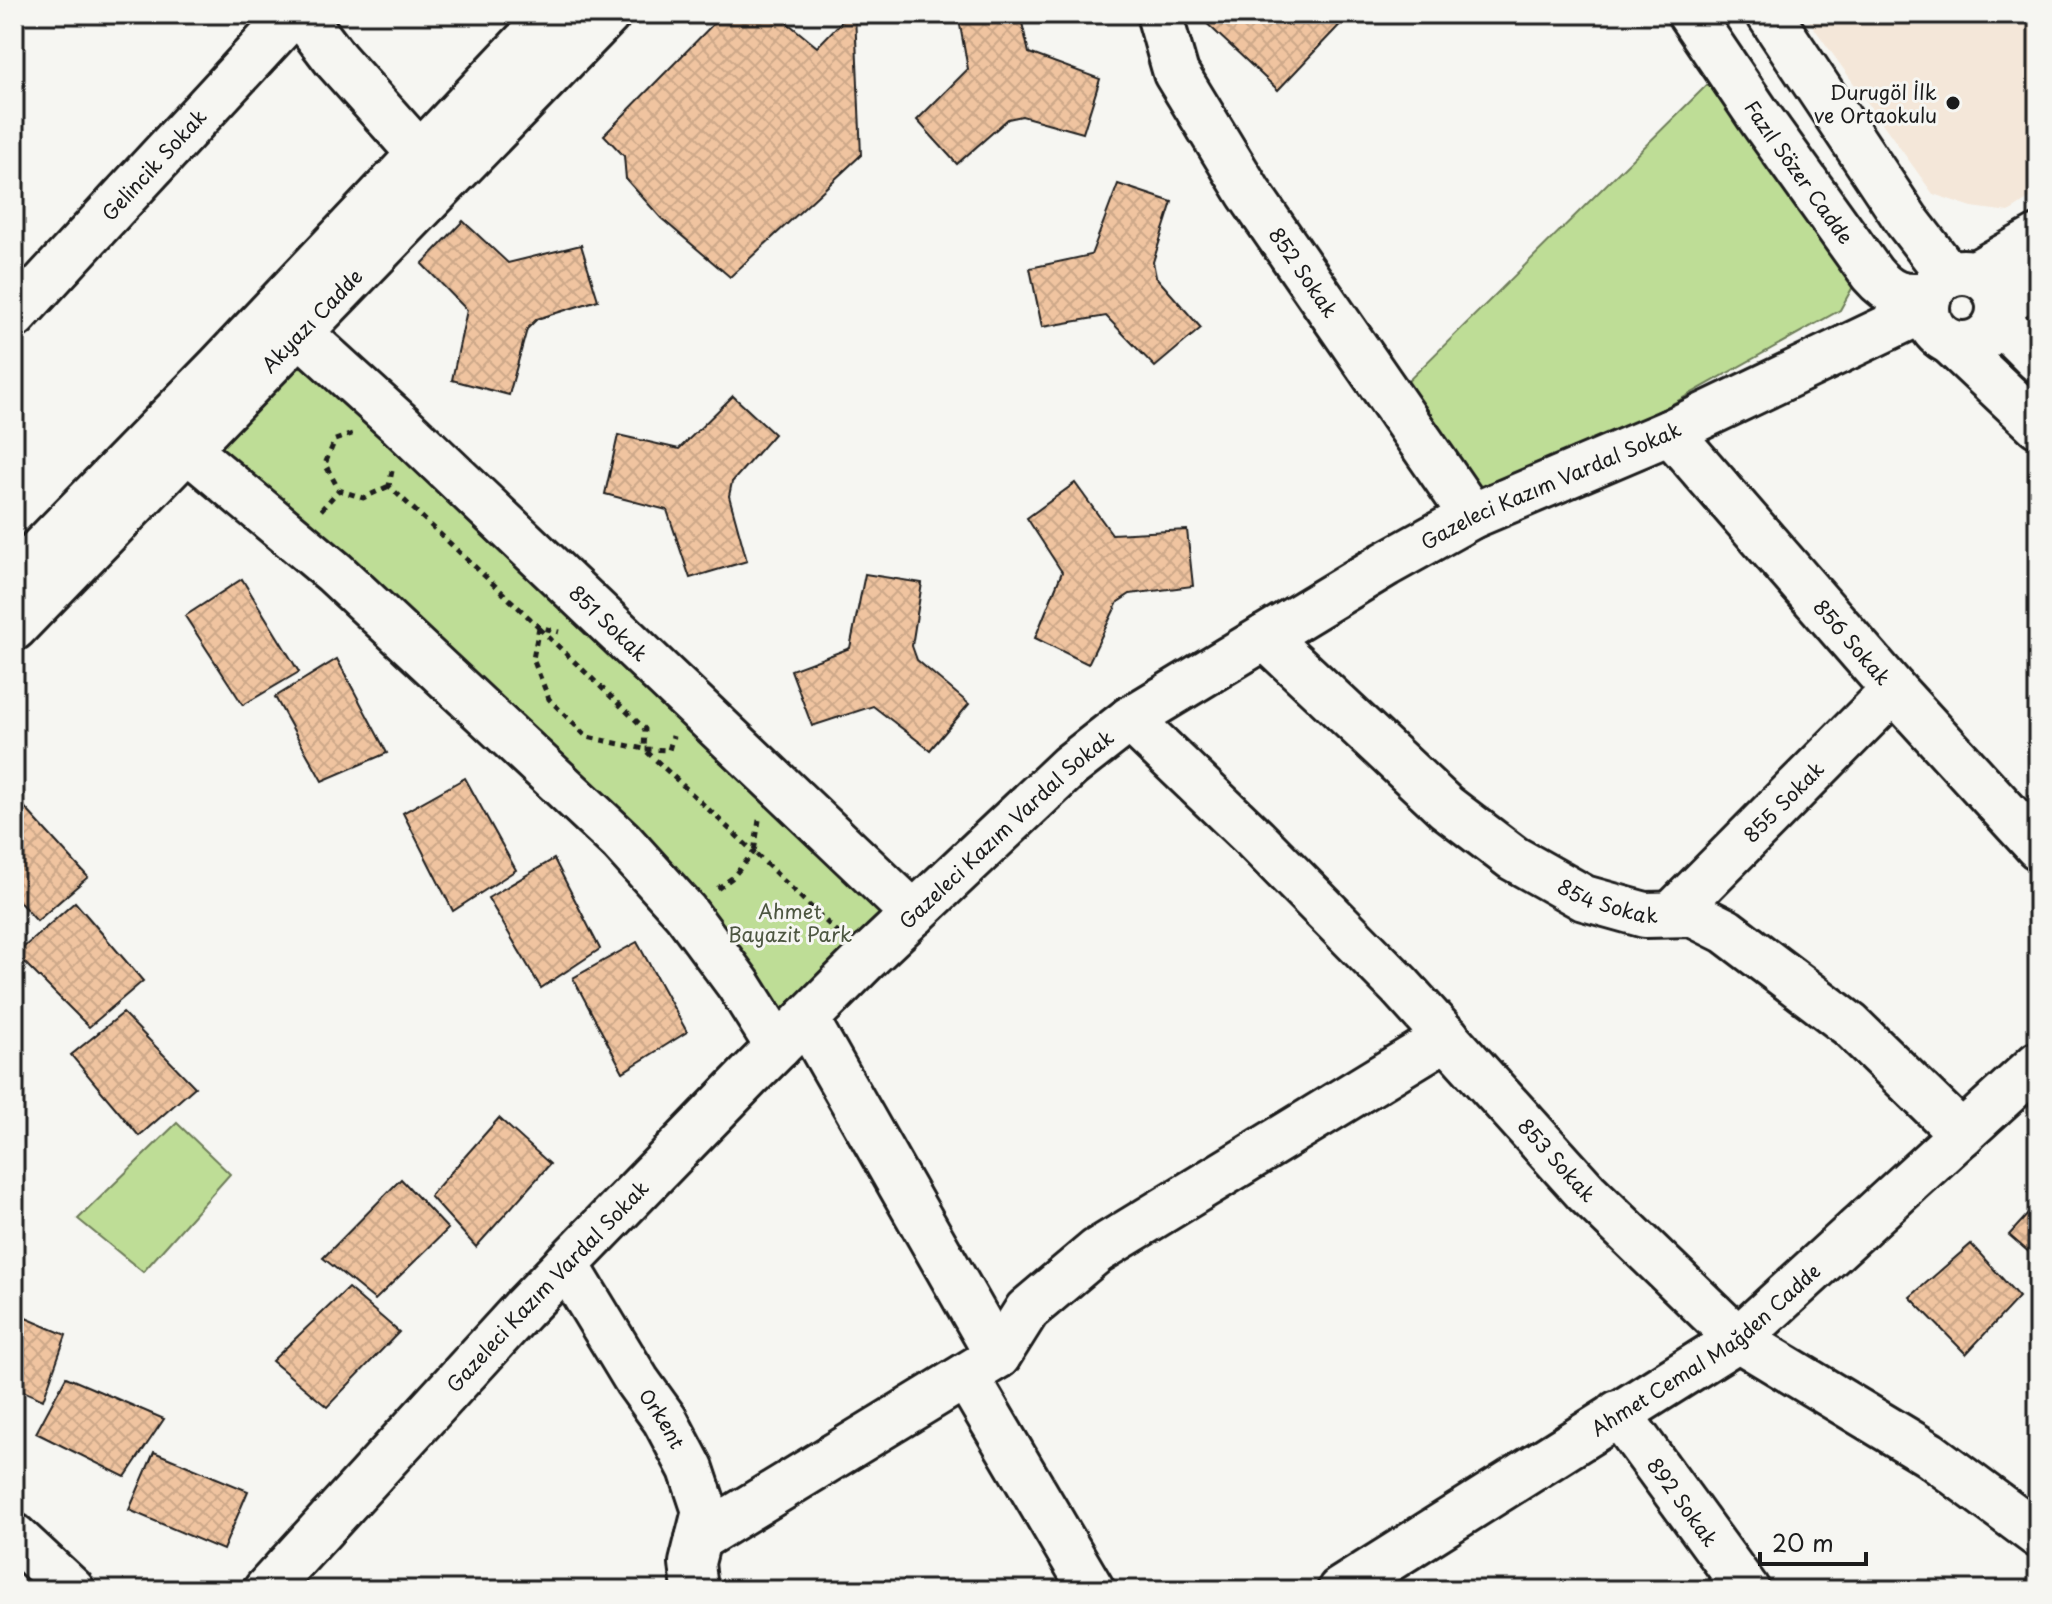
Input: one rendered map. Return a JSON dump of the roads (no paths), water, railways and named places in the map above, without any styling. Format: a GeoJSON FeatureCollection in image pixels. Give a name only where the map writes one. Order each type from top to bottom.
{"type":"FeatureCollection","features":[{"type":"Feature","properties":{"kind":"street","name":"Gelincik Sokak"},"geometry":{"type":"LineString","coordinates":[[14,316],[293,14]]}},
{"type":"Feature","properties":{"kind":"street"},"geometry":{"type":"LineString","coordinates":[[301,14],[336,60],[420,154]]}},
{"type":"Feature","properties":{"kind":"street","name":"Akyazı Cadde"},"geometry":{"type":"LineString","coordinates":[[14,577],[219,367],[552,14]]}},
{"type":"Feature","properties":{"kind":"street","name":"Akyazı Cadde"},"geometry":{"type":"LineString","coordinates":[[14,628],[608,14]]}},
{"type":"Feature","properties":{"kind":"street","name":"852 Sokak"},"geometry":{"type":"LineString","coordinates":[[1159,14],[1176,73],[1249,193],[1472,516]]}},
{"type":"Feature","properties":{"kind":"street","name":"Fazıl Sözer Cadde"},"geometry":{"type":"LineString","coordinates":[[1690,14],[1763,122],[1881,285],[1904,298],[1961,303]]}},
{"type":"Feature","properties":{"kind":"street"},"geometry":{"type":"LineString","coordinates":[[1769,14],[2038,425]]}},
{"type":"Feature","properties":{"kind":"street"},"geometry":{"type":"LineString","coordinates":[[1961,303],[2038,238]]}},
{"type":"Feature","properties":{"kind":"street"},"geometry":{"type":"LineString","coordinates":[[1961,303],[2038,280]]}},
{"type":"Feature","properties":{"kind":"street"},"geometry":{"type":"LineString","coordinates":[[1961,303],[2038,360]]}},
{"type":"Feature","properties":{"kind":"street","name":"Gazeleci Kazım Vardal Sokak"},"geometry":{"type":"LineString","coordinates":[[266,1590],[566,1264],[792,1033],[1070,766],[1130,719],[1472,516],[1961,303]]}},
{"type":"Feature","properties":{"kind":"street","name":"851 Sokak"},"geometry":{"type":"LineString","coordinates":[[301,334],[401,425],[914,914]]}},
{"type":"Feature","properties":{"kind":"street","name":"856 Sokak"},"geometry":{"type":"LineString","coordinates":[[1670,432],[1894,690],[2038,847]]}},
{"type":"Feature","properties":{"kind":"street"},"geometry":{"type":"LineString","coordinates":[[187,449],[296,538],[621,841],[685,912],[739,985],[792,1033],[982,1366],[1092,1590]]}},
{"type":"Feature","properties":{"kind":"street","name":"854 Sokak"},"geometry":{"type":"LineString","coordinates":[[1265,637],[1446,807],[1513,858],[1584,898],[1645,915],[1692,914],[1726,931],[1850,1025],[1962,1134]]}},
{"type":"Feature","properties":{"kind":"street","name":"855 Sokak"},"geometry":{"type":"LineString","coordinates":[[1672,914],[1894,690]]}},
{"type":"Feature","properties":{"kind":"street","name":"853 Sokak"},"geometry":{"type":"LineString","coordinates":[[1130,719],[1255,839],[1447,1037],[1586,1192],[1738,1339],[1929,1454],[2038,1535]]}},
{"type":"Feature","properties":{"kind":"street"},"geometry":{"type":"LineString","coordinates":[[698,1539],[982,1366],[1027,1310],[1097,1251],[1447,1037]]}},
{"type":"Feature","properties":{"kind":"street","name":"Ahmet Cemal Mağden Cadde"},"geometry":{"type":"LineString","coordinates":[[1340,1590],[1738,1339],[2038,1064]]}},
{"type":"Feature","properties":{"kind":"street","name":"Orkent"},"geometry":{"type":"LineString","coordinates":[[566,1264],[637,1381],[665,1420],[691,1469],[705,1511],[692,1563],[695,1590]]}},
{"type":"Feature","properties":{"kind":"street","name":"892 Sokak"},"geometry":{"type":"LineString","coordinates":[[1618,1413],[1733,1585]]}},
{"type":"Feature","properties":{"kind":"street"},"geometry":{"type":"LineString","coordinates":[[14,1536],[72,1590]]}},
{"type":"Feature","properties":{"kind":"place","name":"Durugöl İlk ve Ortaokulu"},"geometry":{"type":"Point","coordinates":[1953,103]}},
{"type":"Feature","properties":{"kind":"park label","name":"Ahmet Bayazit Park"},"geometry":{"type":"Point","coordinates":[790,922]}}]}
